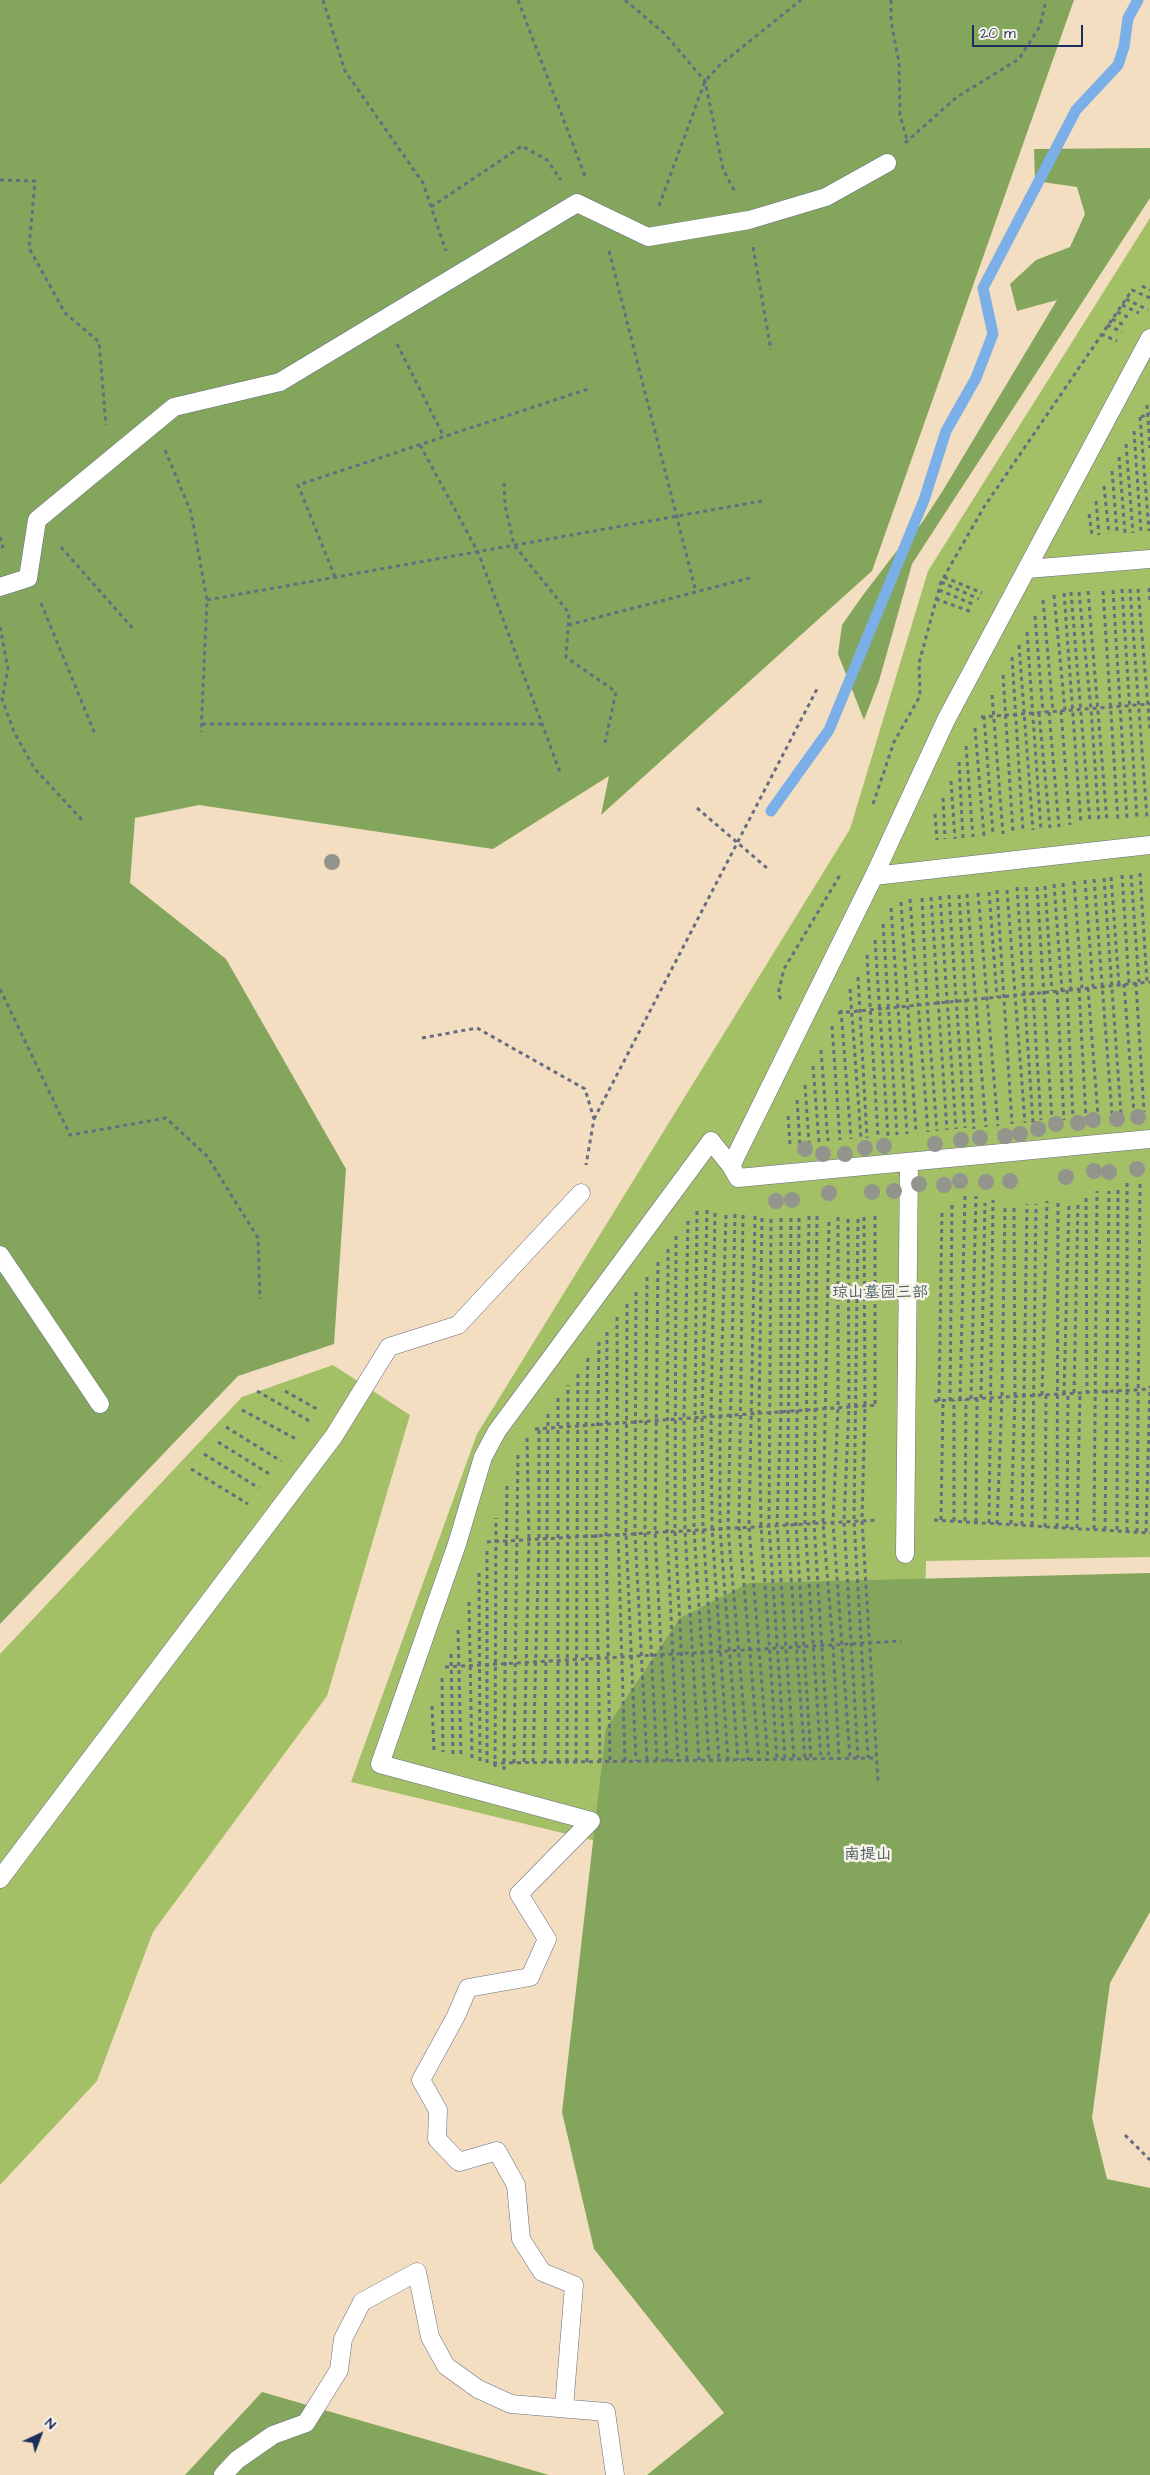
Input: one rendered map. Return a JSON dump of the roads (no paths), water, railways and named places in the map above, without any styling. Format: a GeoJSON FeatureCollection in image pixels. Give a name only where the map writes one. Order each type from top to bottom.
{"type":"FeatureCollection","features":[{"type":"Feature","properties":{"kind":"lane"},"geometry":{"type":"LineString","coordinates":[[0,587],[28,578],[36,520],[174,407],[280,382],[578,203],[648,237],[748,220],[826,197],[887,163]]}},
{"type":"Feature","properties":{"kind":"lane"},"geometry":{"type":"LineString","coordinates":[[732,1166],[808,1019],[923,870],[946,720],[1004,612],[1089,564],[1133,371],[1150,338]]}},
{"type":"Feature","properties":{"kind":"lane"},"geometry":{"type":"LineString","coordinates":[[923,870],[1137,847]]}},
{"type":"Feature","properties":{"kind":"lane"},"geometry":{"type":"LineString","coordinates":[[564,2408],[574,2285],[542,2272],[521,2239],[516,2185],[497,2151],[459,2162],[437,2139],[438,2110],[421,2080],[456,2016],[468,1988],[530,1977],[546,1939],[519,1894],[592,1821],[380,1764],[457,1544],[483,1457],[497,1431],[710,1142],[732,1166],[738,1178],[1111,1143]]}},
{"type":"Feature","properties":{"kind":"lane"},"geometry":{"type":"LineString","coordinates":[[905,1554],[907,1403],[920,1161]]}},
{"type":"Feature","properties":{"kind":"lane"},"geometry":{"type":"LineString","coordinates":[[0,1879],[294,1489],[337,1430],[389,1347],[458,1325],[581,1193]]}},
{"type":"Feature","properties":{"kind":"lane"},"geometry":{"type":"LineString","coordinates":[[0,1255],[100,1404]]}},
{"type":"Feature","properties":{"kind":"lane"},"geometry":{"type":"LineString","coordinates":[[223,2475],[237,2460],[273,2435],[306,2423],[339,2370],[343,2339],[362,2302],[417,2272],[430,2337],[446,2366],[478,2389],[512,2404],[606,2412],[615,2475]]}},
{"type":"Feature","properties":{"kind":"waterway"},"geometry":{"type":"LineString","coordinates":[[771,811],[829,730],[924,500],[946,431],[976,378],[993,334],[983,288],[1076,110],[1118,65],[1124,47],[1128,18],[1138,0]]}},
{"type":"Feature","properties":{"kind":"park label","name":"琼山墓园三部"},"geometry":{"type":"Point","coordinates":[880,1294]}},
{"type":"Feature","properties":{"kind":"park label","name":"南提山"},"geometry":{"type":"Point","coordinates":[868,1856]}}]}
